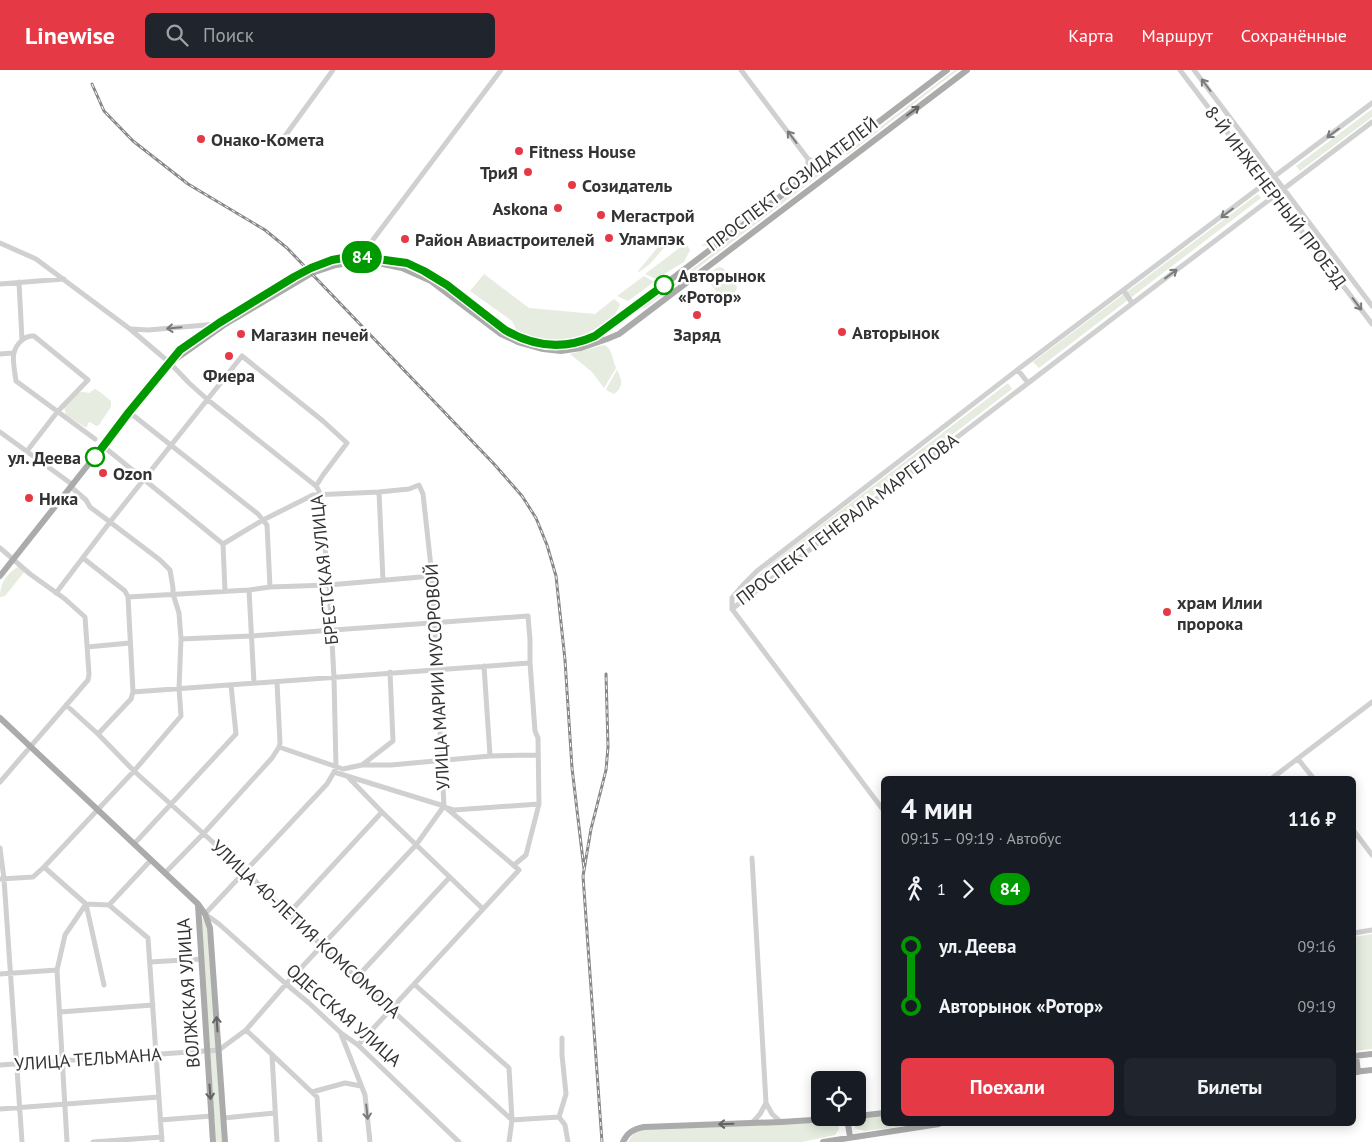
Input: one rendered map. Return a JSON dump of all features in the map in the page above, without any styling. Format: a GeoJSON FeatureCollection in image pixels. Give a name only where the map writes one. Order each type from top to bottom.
{"type":"FeatureCollection","features":[{"type":"Feature","properties":{"kind":"main road","name":"ПРОСПЕКТ СОЗИДАТЕЛЕЙ"},"geometry":{"type":"LineString","coordinates":[[381,259],[407,263],[424,271],[447,285],[513,335],[542,344],[558,346],[582,342],[595,336],[641,302],[947,70]]}},
{"type":"Feature","properties":{"kind":"main road","name":"ПРОСПЕКТ СОЗИДАТЕЛЕЙ"},"geometry":{"type":"LineString","coordinates":[[170,363],[224,325],[293,283],[336,264],[378,263],[409,270],[437,285],[501,334],[526,345],[561,351],[581,348],[607,339],[619,334],[967,70]]}},
{"type":"Feature","properties":{"kind":"main road"},"geometry":{"type":"LineString","coordinates":[[0,576],[180,350],[218,324],[311,268],[332,260],[348,257],[381,259]]}},
{"type":"Feature","properties":{"kind":"main road"},"geometry":{"type":"LineString","coordinates":[[641,302],[640,310],[648,312]]}},
{"type":"Feature","properties":{"kind":"main road"},"geometry":{"type":"LineString","coordinates":[[0,718],[198,904]]}},
{"type":"Feature","properties":{"kind":"main road","name":"ВОЛЖСКАЯ УЛИЦА"},"geometry":{"type":"LineString","coordinates":[[198,904],[206,914],[210,928],[225,1142]]}},
{"type":"Feature","properties":{"kind":"main road","name":"ВОЛЖСКАЯ УЛИЦА"},"geometry":{"type":"LineString","coordinates":[[198,904],[213,1142]]}},
{"type":"Feature","properties":{"kind":"main road"},"geometry":{"type":"LineString","coordinates":[[1356,1056],[1372,1054]]}},
{"type":"Feature","properties":{"kind":"main road"},"geometry":{"type":"LineString","coordinates":[[1356,1072],[1372,1070]]}},
{"type":"Feature","properties":{"kind":"main road"},"geometry":{"type":"LineString","coordinates":[[866,1115],[881,1113]]}},
{"type":"Feature","properties":{"kind":"main road"},"geometry":{"type":"LineString","coordinates":[[623,1142],[626,1135],[631,1131],[644,1127],[811,1120]]}},
{"type":"Feature","properties":{"kind":"main road"},"geometry":{"type":"LineString","coordinates":[[848,1126],[850,1137]]}},
{"type":"Feature","properties":{"kind":"main road"},"geometry":{"type":"LineString","coordinates":[[823,1142],[925,1126]]}},
{"type":"Feature","properties":{"kind":"street"},"geometry":{"type":"LineString","coordinates":[[285,136],[333,70]]}},
{"type":"Feature","properties":{"kind":"street"},"geometry":{"type":"LineString","coordinates":[[355,257],[366,249],[501,70]]}},
{"type":"Feature","properties":{"kind":"street"},"geometry":{"type":"LineString","coordinates":[[741,70],[808,159],[816,162],[829,160]]}},
{"type":"Feature","properties":{"kind":"street","name":"8-Й ИНЖЕНЕРНЫЙ ПРОЕЗД"},"geometry":{"type":"LineString","coordinates":[[1180,70],[1372,324]]}},
{"type":"Feature","properties":{"kind":"street","name":"8-Й ИНЖЕНЕРНЫЙ ПРОЕЗД"},"geometry":{"type":"LineString","coordinates":[[1194,70],[1372,306]]}},
{"type":"Feature","properties":{"kind":"street","name":"ПРОСПЕКТ ГЕНЕРАЛА МАРГЕЛОВА"},"geometry":{"type":"LineString","coordinates":[[732,608],[732,598],[757,571],[1018,370],[1372,103]]}},
{"type":"Feature","properties":{"kind":"street","name":"ПРОСПЕКТ ГЕНЕРАЛА МАРГЕЛОВА"},"geometry":{"type":"LineString","coordinates":[[732,608],[1372,122]]}},
{"type":"Feature","properties":{"kind":"street"},"geometry":{"type":"LineString","coordinates":[[1244,154],[1252,147]]}},
{"type":"Feature","properties":{"kind":"street"},"geometry":{"type":"LineString","coordinates":[[803,179],[808,168],[808,159]]}},
{"type":"Feature","properties":{"kind":"street","name":"БРЕСТСКАЯ УЛИЦА"},"geometry":{"type":"LineString","coordinates":[[0,243],[36,259],[130,329],[170,363],[208,400],[316,486],[320,494],[329,585],[334,678],[335,770]]}},
{"type":"Feature","properties":{"kind":"street"},"geometry":{"type":"LineString","coordinates":[[366,249],[381,259]]}},
{"type":"Feature","properties":{"kind":"street"},"geometry":{"type":"LineString","coordinates":[[0,284],[64,279]]}},
{"type":"Feature","properties":{"kind":"street"},"geometry":{"type":"LineString","coordinates":[[19,282],[22,340]]}},
{"type":"Feature","properties":{"kind":"street"},"geometry":{"type":"LineString","coordinates":[[1122,292],[1132,303]]}},
{"type":"Feature","properties":{"kind":"street"},"geometry":{"type":"LineString","coordinates":[[130,329],[148,330],[218,324]]}},
{"type":"Feature","properties":{"kind":"street"},"geometry":{"type":"LineString","coordinates":[[27,451],[58,411],[88,380],[34,336],[30,335],[22,340],[13,353],[16,381],[58,411],[95,439]]}},
{"type":"Feature","properties":{"kind":"street"},"geometry":{"type":"LineString","coordinates":[[0,354],[13,353]]}},
{"type":"Feature","properties":{"kind":"street"},"geometry":{"type":"LineString","coordinates":[[56,592],[242,356],[348,443],[316,486]]}},
{"type":"Feature","properties":{"kind":"street"},"geometry":{"type":"LineString","coordinates":[[1018,370],[1028,383]]}},
{"type":"Feature","properties":{"kind":"street"},"geometry":{"type":"LineString","coordinates":[[129,412],[258,514],[263,520],[267,525],[270,587]]}},
{"type":"Feature","properties":{"kind":"street"},"geometry":{"type":"LineString","coordinates":[[0,432],[72,486],[90,506],[160,560],[170,570],[181,639],[179,688],[181,716],[134,771],[44,867],[33,877],[2,879]]}},
{"type":"Feature","properties":{"kind":"street"},"geometry":{"type":"LineString","coordinates":[[103,446],[223,544],[225,591]]}},
{"type":"Feature","properties":{"kind":"street","name":"УЛИЦА МАРИИ МУСОРОВОЙ"},"geometry":{"type":"LineString","coordinates":[[219,1050],[246,1030],[286,984],[416,844],[444,806],[432,576],[423,494],[419,485],[409,489],[379,492]]}},
{"type":"Feature","properties":{"kind":"street"},"geometry":{"type":"LineString","coordinates":[[223,544],[263,520],[313,495],[379,492],[383,580]]}},
{"type":"Feature","properties":{"kind":"street"},"geometry":{"type":"LineString","coordinates":[[0,548],[14,558],[30,574],[56,592],[84,617],[88,680],[0,782]]}},
{"type":"Feature","properties":{"kind":"street"},"geometry":{"type":"LineString","coordinates":[[83,558],[126,591],[128,597],[133,692],[130,699],[98,734]]}},
{"type":"Feature","properties":{"kind":"street"},"geometry":{"type":"LineString","coordinates":[[128,597],[249,590],[270,587],[329,585],[432,576]]}},
{"type":"Feature","properties":{"kind":"street"},"geometry":{"type":"LineString","coordinates":[[249,590],[254,683]]}},
{"type":"Feature","properties":{"kind":"street"},"geometry":{"type":"LineString","coordinates":[[732,608],[881,807]]}},
{"type":"Feature","properties":{"kind":"street"},"geometry":{"type":"LineString","coordinates":[[181,639],[251,636],[528,616],[535,731],[538,738],[537,755],[540,804],[526,855],[514,865]]}},
{"type":"Feature","properties":{"kind":"street"},"geometry":{"type":"LineString","coordinates":[[87,646],[130,643]]}},
{"type":"Feature","properties":{"kind":"street"},"geometry":{"type":"LineString","coordinates":[[133,692],[530,662]]}},
{"type":"Feature","properties":{"kind":"street"},"geometry":{"type":"LineString","coordinates":[[484,666],[490,756]]}},
{"type":"Feature","properties":{"kind":"street"},"geometry":{"type":"LineString","coordinates":[[362,765],[393,742],[390,672]]}},
{"type":"Feature","properties":{"kind":"street"},"geometry":{"type":"LineString","coordinates":[[166,873],[272,758],[279,747],[280,726],[277,682]]}},
{"type":"Feature","properties":{"kind":"street"},"geometry":{"type":"LineString","coordinates":[[134,844],[236,734],[232,685]]}},
{"type":"Feature","properties":{"kind":"street"},"geometry":{"type":"LineString","coordinates":[[1275,776],[1372,702]]}},
{"type":"Feature","properties":{"kind":"street","name":"УЛИЦА 40-ЛЕТИЯ КОМСОМОЛА"},"geometry":{"type":"LineString","coordinates":[[66,705],[134,771],[246,872],[322,946],[392,1008],[512,1120]]}},
{"type":"Feature","properties":{"kind":"street"},"geometry":{"type":"LineString","coordinates":[[279,747],[348,776],[454,810],[540,804]]}},
{"type":"Feature","properties":{"kind":"street"},"geometry":{"type":"LineString","coordinates":[[335,770],[362,765],[391,765],[490,756],[537,755]]}},
{"type":"Feature","properties":{"kind":"street"},"geometry":{"type":"LineString","coordinates":[[1298,759],[1312,776]]}},
{"type":"Feature","properties":{"kind":"street"},"geometry":{"type":"LineString","coordinates":[[206,914],[327,784],[335,770]]}},
{"type":"Feature","properties":{"kind":"street"},"geometry":{"type":"LineString","coordinates":[[348,776],[382,812],[483,909]]}},
{"type":"Feature","properties":{"kind":"street"},"geometry":{"type":"LineString","coordinates":[[358,1044],[519,870],[444,806]]}},
{"type":"Feature","properties":{"kind":"street"},"geometry":{"type":"LineString","coordinates":[[288,913],[382,812]]}},
{"type":"Feature","properties":{"kind":"street"},"geometry":{"type":"LineString","coordinates":[[1356,834],[1372,855]]}},
{"type":"Feature","properties":{"kind":"street"},"geometry":{"type":"LineString","coordinates":[[0,848],[22,1142]]}},
{"type":"Feature","properties":{"kind":"street"},"geometry":{"type":"LineString","coordinates":[[752,858],[766,1103],[772,1114],[782,1122]]}},
{"type":"Feature","properties":{"kind":"street"},"geometry":{"type":"LineString","coordinates":[[109,906],[151,860]]}},
{"type":"Feature","properties":{"kind":"street"},"geometry":{"type":"LineString","coordinates":[[44,867],[86,904],[104,985]]}},
{"type":"Feature","properties":{"kind":"street"},"geometry":{"type":"LineString","coordinates":[[357,977],[450,878]]}},
{"type":"Feature","properties":{"kind":"street"},"geometry":{"type":"LineString","coordinates":[[86,904],[109,906],[148,938],[162,1139],[93,1142]]}},
{"type":"Feature","properties":{"kind":"street"},"geometry":{"type":"LineString","coordinates":[[67,1142],[57,970],[65,934],[86,904]]}},
{"type":"Feature","properties":{"kind":"street","name":"ОДЕССКАЯ УЛИЦА"},"geometry":{"type":"LineString","coordinates":[[206,914],[341,1033],[358,1044],[460,1142]]}},
{"type":"Feature","properties":{"kind":"street"},"geometry":{"type":"LineString","coordinates":[[1356,933],[1372,930]]}},
{"type":"Feature","properties":{"kind":"street"},"geometry":{"type":"LineString","coordinates":[[150,962],[202,959]]}},
{"type":"Feature","properties":{"kind":"street"},"geometry":{"type":"LineString","coordinates":[[0,974],[57,970]]}},
{"type":"Feature","properties":{"kind":"street"},"geometry":{"type":"LineString","coordinates":[[414,984],[509,1068],[512,1120],[509,1142]]}},
{"type":"Feature","properties":{"kind":"street"},"geometry":{"type":"LineString","coordinates":[[60,1012],[153,1005]]}},
{"type":"Feature","properties":{"kind":"street"},"geometry":{"type":"LineString","coordinates":[[246,1030],[317,1096],[320,1142]]}},
{"type":"Feature","properties":{"kind":"street"},"geometry":{"type":"LineString","coordinates":[[341,1033],[365,1095],[370,1142]]}},
{"type":"Feature","properties":{"kind":"street"},"geometry":{"type":"LineString","coordinates":[[559,1117],[566,1094],[562,1038]]}},
{"type":"Feature","properties":{"kind":"street","name":"УЛИЦА ТЕЛЬМАНА"},"geometry":{"type":"LineString","coordinates":[[0,1065],[219,1050]]}},
{"type":"Feature","properties":{"kind":"street"},"geometry":{"type":"LineString","coordinates":[[272,1055],[277,1142]]}},
{"type":"Feature","properties":{"kind":"street"},"geometry":{"type":"LineString","coordinates":[[312,1092],[345,1083],[360,1086]]}},
{"type":"Feature","properties":{"kind":"street"},"geometry":{"type":"LineString","coordinates":[[0,1108],[159,1097]]}},
{"type":"Feature","properties":{"kind":"street"},"geometry":{"type":"LineString","coordinates":[[752,1123],[766,1103]]}},
{"type":"Feature","properties":{"kind":"street"},"geometry":{"type":"LineString","coordinates":[[224,1118],[275,1113]]}},
{"type":"Feature","properties":{"kind":"street"},"geometry":{"type":"LineString","coordinates":[[160,1120],[212,1116]]}},
{"type":"Feature","properties":{"kind":"street"},"geometry":{"type":"LineString","coordinates":[[512,1120],[559,1117]]}},
{"type":"Feature","properties":{"kind":"street"},"geometry":{"type":"LineString","coordinates":[[559,1117],[565,1125],[568,1142]]}},
{"type":"Feature","properties":{"kind":"shaded area"},"geometry":{"type":"Polygon","coordinates":[[[955,70],[958,70],[847,155],[846,153],[955,70]]]}},
{"type":"Feature","properties":{"kind":"shaded area"},"geometry":{"type":"Polygon","coordinates":[[[1372,109],[1372,117],[1300,171],[1296,166],[1372,109]]]}},
{"type":"Feature","properties":{"kind":"shaded area"},"geometry":{"type":"Polygon","coordinates":[[[831,164],[830,167],[644,309],[643,307],[831,164]]]}},
{"type":"Feature","properties":{"kind":"shaded area"},"geometry":{"type":"Polygon","coordinates":[[[1258,194],[1261,198],[1039,368],[1033,362],[1258,194]]]}},
{"type":"Feature","properties":{"kind":"shaded area"},"geometry":{"type":"Polygon","coordinates":[[[767,197],[769,200],[739,223],[736,220],[767,197]]]}},
{"type":"Feature","properties":{"kind":"shaded area"},"geometry":{"type":"Polygon","coordinates":[[[725,228],[725,233],[711,245],[701,246],[725,228]]]}},
{"type":"Feature","properties":{"kind":"shaded area"},"geometry":{"type":"Polygon","coordinates":[[[663,241],[667,244],[650,264],[639,272],[638,271],[663,241]]]}},
{"type":"Feature","properties":{"kind":"shaded area"},"geometry":{"type":"Polygon","coordinates":[[[686,243],[690,250],[684,262],[656,279],[645,274],[686,243]]]}},
{"type":"Feature","properties":{"kind":"shaded area"},"geometry":{"type":"Polygon","coordinates":[[[718,267],[723,268],[737,287],[736,291],[728,297],[719,295],[706,278],[708,274],[718,267]]]}},
{"type":"Feature","properties":{"kind":"shaded area"},"geometry":{"type":"Polygon","coordinates":[[[484,274],[529,308],[595,314],[614,299],[620,304],[612,319],[587,334],[567,340],[547,340],[517,331],[512,321],[470,291],[484,274]]]}},
{"type":"Feature","properties":{"kind":"shaded area"},"geometry":{"type":"Polygon","coordinates":[[[644,276],[654,282],[628,301],[617,296],[644,276]]]}},
{"type":"Feature","properties":{"kind":"shaded area"},"geometry":{"type":"Polygon","coordinates":[[[604,345],[611,352],[616,368],[604,388],[592,372],[570,354],[604,345]]]}},
{"type":"Feature","properties":{"kind":"shaded area"},"geometry":{"type":"Polygon","coordinates":[[[617,370],[621,386],[614,394],[606,389],[617,370]]]}},
{"type":"Feature","properties":{"kind":"shaded area"},"geometry":{"type":"Polygon","coordinates":[[[1008,383],[1012,389],[738,599],[768,566],[1008,383]]]}},
{"type":"Feature","properties":{"kind":"shaded area"},"geometry":{"type":"Polygon","coordinates":[[[95,389],[111,401],[111,407],[99,425],[96,426],[90,422],[85,427],[66,415],[64,407],[77,393],[89,393],[95,389]]]}},
{"type":"Feature","properties":{"kind":"shaded area"},"geometry":{"type":"Polygon","coordinates":[[[19,566],[25,571],[5,596],[0,597],[1,587],[5,579],[19,566]]]}},
{"type":"Feature","properties":{"kind":"shaded area"},"geometry":{"type":"Polygon","coordinates":[[[199,912],[207,925],[216,1049],[209,1049],[199,912]]]}},
{"type":"Feature","properties":{"kind":"shaded area"},"geometry":{"type":"Polygon","coordinates":[[[1372,934],[1372,1049],[1356,1051],[1356,937],[1372,934]]]}},
{"type":"Feature","properties":{"kind":"shaded area"},"geometry":{"type":"Polygon","coordinates":[[[216,1051],[222,1142],[216,1142],[210,1052],[216,1051]]]}},
{"type":"Feature","properties":{"kind":"shaded area"},"geometry":{"type":"Polygon","coordinates":[[[881,1116],[881,1126],[904,1126],[865,1131],[855,1128],[855,1126],[866,1126],[866,1118],[881,1116]]]}},
{"type":"Feature","properties":{"kind":"shaded area"},"geometry":{"type":"Polygon","coordinates":[[[811,1122],[811,1126],[838,1126],[839,1129],[835,1135],[802,1142],[628,1142],[634,1133],[644,1129],[811,1122]]]}},
{"type":"Feature","properties":{"kind":"railway"},"geometry":{"type":"LineString","coordinates":[[92,84],[104,111],[133,141],[188,184],[265,230],[287,248],[494,464],[522,496],[536,518],[547,545],[556,576],[565,660],[572,768],[584,869]]}},
{"type":"Feature","properties":{"kind":"railway"},"geometry":{"type":"LineString","coordinates":[[602,1142],[583,876],[591,829],[606,770],[608,747],[606,674]]}},
{"type":"Feature","properties":{"kind":"bus line","name":"84"},"geometry":{"type":"LineString","coordinates":[[95,457],[180,350],[219,323],[294,277],[332,260],[348,257],[407,263],[447,285],[513,335],[533,342],[558,346],[571,345],[595,336],[664,285]]}},
{"type":"Feature","properties":{"kind":"place","name":"Онако-Комета"},"geometry":{"type":"Point","coordinates":[201,139]}},
{"type":"Feature","properties":{"kind":"place","name":"Fitness House"},"geometry":{"type":"Point","coordinates":[519,151]}},
{"type":"Feature","properties":{"kind":"place","name":"ТриЯ"},"geometry":{"type":"Point","coordinates":[528,172]}},
{"type":"Feature","properties":{"kind":"place","name":"Созидатель"},"geometry":{"type":"Point","coordinates":[572,185]}},
{"type":"Feature","properties":{"kind":"place","name":"Askona"},"geometry":{"type":"Point","coordinates":[558,208]}},
{"type":"Feature","properties":{"kind":"place","name":"Мегастрой"},"geometry":{"type":"Point","coordinates":[601,215]}},
{"type":"Feature","properties":{"kind":"place","name":"Улампэк"},"geometry":{"type":"Point","coordinates":[609,238]}},
{"type":"Feature","properties":{"kind":"place","name":"Район Авиастроителей"},"geometry":{"type":"Point","coordinates":[405,239]}},
{"type":"Feature","properties":{"kind":"place","name":"Авторынок «Ротор»"},"geometry":{"type":"Point","coordinates":[664,285]}},
{"type":"Feature","properties":{"kind":"place","name":"Заряд"},"geometry":{"type":"Point","coordinates":[697,315]}},
{"type":"Feature","properties":{"kind":"place","name":"Авторынок"},"geometry":{"type":"Point","coordinates":[842,332]}},
{"type":"Feature","properties":{"kind":"place","name":"Магазин печей"},"geometry":{"type":"Point","coordinates":[241,334]}},
{"type":"Feature","properties":{"kind":"place","name":"Фиера"},"geometry":{"type":"Point","coordinates":[229,356]}},
{"type":"Feature","properties":{"kind":"place","name":"ул. Деева"},"geometry":{"type":"Point","coordinates":[95,457]}},
{"type":"Feature","properties":{"kind":"place","name":"Ozon"},"geometry":{"type":"Point","coordinates":[103,473]}},
{"type":"Feature","properties":{"kind":"place","name":"Ника"},"geometry":{"type":"Point","coordinates":[29,498]}},
{"type":"Feature","properties":{"kind":"place","name":"храм Илии пророка"},"geometry":{"type":"Point","coordinates":[1167,612]}}]}
